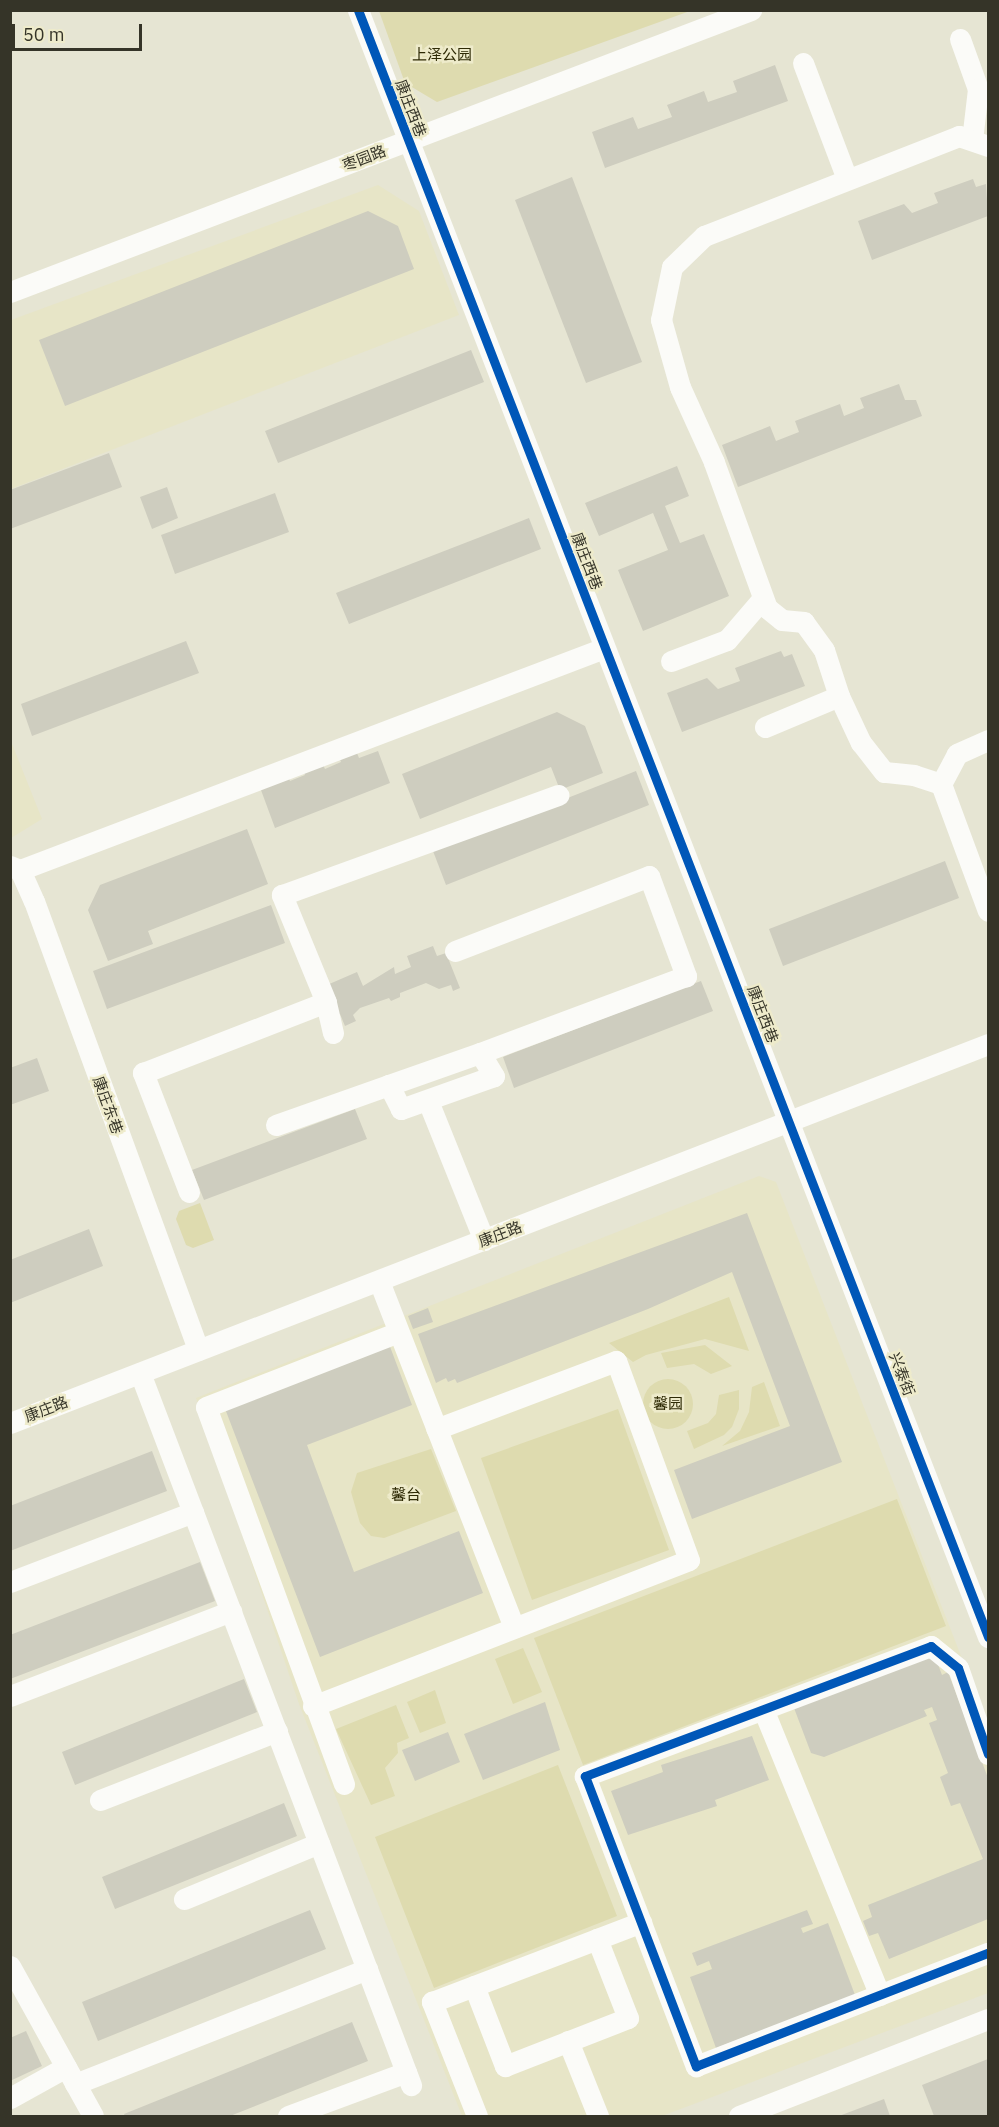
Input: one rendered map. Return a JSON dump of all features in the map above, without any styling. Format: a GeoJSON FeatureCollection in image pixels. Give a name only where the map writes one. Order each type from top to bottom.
{"type":"FeatureCollection","features":[{"type":"Feature","properties":{"kind":"street","name":"康庄西巷"},"geometry":{"type":"LineString","coordinates":[[358,10],[788,1122]]}},
{"type":"Feature","properties":{"kind":"street","name":"枣园路"},"geometry":{"type":"LineString","coordinates":[[10,292],[751,10]]}},
{"type":"Feature","properties":{"kind":"street"},"geometry":{"type":"LineString","coordinates":[[941,784],[914,775],[884,772],[861,743],[839,696],[824,650],[804,622],[782,620],[767,608],[714,462],[680,387],[661,320],[672,267],[704,236],[958,136],[980,143],[978,89],[960,39]]}},
{"type":"Feature","properties":{"kind":"street"},"geometry":{"type":"LineString","coordinates":[[803,63],[847,179]]}},
{"type":"Feature","properties":{"kind":"street"},"geometry":{"type":"LineString","coordinates":[[671,661],[727,640],[763,598]]}},
{"type":"Feature","properties":{"kind":"street"},"geometry":{"type":"LineString","coordinates":[[15,868],[604,648]]}},
{"type":"Feature","properties":{"kind":"street"},"geometry":{"type":"LineString","coordinates":[[765,727],[839,696]]}},
{"type":"Feature","properties":{"kind":"street"},"geometry":{"type":"LineString","coordinates":[[988,740],[957,754],[941,784],[988,911]]}},
{"type":"Feature","properties":{"kind":"street"},"geometry":{"type":"LineString","coordinates":[[333,1033],[326,1002],[282,895],[558,795]]}},
{"type":"Feature","properties":{"kind":"street","name":"康庄东巷"},"geometry":{"type":"LineString","coordinates":[[15,868],[34,901],[198,1350]]}},
{"type":"Feature","properties":{"kind":"street"},"geometry":{"type":"LineString","coordinates":[[276,1125],[480,1053],[686,976],[650,876],[455,951]]}},
{"type":"Feature","properties":{"kind":"street"},"geometry":{"type":"LineString","coordinates":[[189,1192],[143,1073],[326,1002]]}},
{"type":"Feature","properties":{"kind":"street","name":"康庄路"},"geometry":{"type":"LineString","coordinates":[[10,1423],[988,1044]]}},
{"type":"Feature","properties":{"kind":"street"},"geometry":{"type":"LineString","coordinates":[[389,1085],[401,1109],[428,1101],[494,1076],[480,1053]]}},
{"type":"Feature","properties":{"kind":"street"},"geometry":{"type":"LineString","coordinates":[[428,1101],[484,1240]]}},
{"type":"Feature","properties":{"kind":"street","name":"兴泰街"},"geometry":{"type":"LineString","coordinates":[[788,1122],[988,1637]]}},
{"type":"Feature","properties":{"kind":"street"},"geometry":{"type":"LineString","coordinates":[[379,1281],[514,1629]]}},
{"type":"Feature","properties":{"kind":"street"},"geometry":{"type":"LineString","coordinates":[[344,1784],[313,1706],[206,1407],[398,1332]]}},
{"type":"Feature","properties":{"kind":"street"},"geometry":{"type":"LineString","coordinates":[[313,1706],[689,1560],[658,1468],[616,1361],[436,1429]]}},
{"type":"Feature","properties":{"kind":"street"},"geometry":{"type":"LineString","coordinates":[[140,1373],[409,2078],[288,2116]]}},
{"type":"Feature","properties":{"kind":"street"},"geometry":{"type":"LineString","coordinates":[[10,1582],[193,1512]]}},
{"type":"Feature","properties":{"kind":"street"},"geometry":{"type":"LineString","coordinates":[[10,1696],[231,1611]]}},
{"type":"Feature","properties":{"kind":"street"},"geometry":{"type":"LineString","coordinates":[[988,1754],[958,1668],[932,1646],[585,1776],[696,2066],[988,1953]]}},
{"type":"Feature","properties":{"kind":"street"},"geometry":{"type":"LineString","coordinates":[[763,1709],[880,1995]]}},
{"type":"Feature","properties":{"kind":"street"},"geometry":{"type":"LineString","coordinates":[[100,1800],[276,1731]]}},
{"type":"Feature","properties":{"kind":"street"},"geometry":{"type":"LineString","coordinates":[[184,1899],[319,1843]]}},
{"type":"Feature","properties":{"kind":"street"},"geometry":{"type":"LineString","coordinates":[[477,2116],[432,2002],[641,1922]]}},
{"type":"Feature","properties":{"kind":"street"},"geometry":{"type":"LineString","coordinates":[[474,1986],[505,2066],[628,2018],[597,1939]]}},
{"type":"Feature","properties":{"kind":"street"},"geometry":{"type":"LineString","coordinates":[[10,2098],[367,1969]]}},
{"type":"Feature","properties":{"kind":"street"},"geometry":{"type":"LineString","coordinates":[[14,1980],[93,2116]]}},
{"type":"Feature","properties":{"kind":"street"},"geometry":{"type":"LineString","coordinates":[[739,2116],[988,2019]]}},
{"type":"Feature","properties":{"kind":"street"},"geometry":{"type":"LineString","coordinates":[[568,2041],[598,2116]]}},
{"type":"Feature","properties":{"kind":"shaded area"},"geometry":{"type":"Polygon","coordinates":[[[378,185],[419,211],[459,315],[11,489],[11,320],[378,185]]]}},
{"type":"Feature","properties":{"kind":"shaded area"},"geometry":{"type":"Polygon","coordinates":[[[10,739],[42,819],[11,838],[10,838],[10,739]]]}},
{"type":"Feature","properties":{"kind":"shaded area"},"geometry":{"type":"Polygon","coordinates":[[[759,1176],[776,1182],[988,1725],[988,1993],[662,2116],[462,2116],[299,1704],[196,1398],[759,1176]]]}},
{"type":"Feature","properties":{"kind":"green space","name":"上泽公园"},"geometry":{"type":"Polygon","coordinates":[[[379,10],[690,11],[437,102],[405,83],[379,10]]]}},
{"type":"Feature","properties":{"kind":"green space"},"geometry":{"type":"Polygon","coordinates":[[[200,1203],[214,1240],[193,1248],[186,1245],[176,1219],[179,1211],[200,1203]]]}},
{"type":"Feature","properties":{"kind":"green space"},"geometry":{"type":"Polygon","coordinates":[[[729,1297],[749,1351],[705,1339],[646,1355],[633,1362],[609,1343],[729,1297]]]}},
{"type":"Feature","properties":{"kind":"green space"},"geometry":{"type":"Polygon","coordinates":[[[705,1345],[732,1366],[711,1374],[694,1364],[667,1368],[661,1353],[705,1345]]]}},
{"type":"Feature","properties":{"kind":"green space","name":"馨园"},"geometry":{"type":"Polygon","coordinates":[[[663,1379],[673,1379],[686,1386],[693,1399],[693,1409],[686,1422],[673,1429],[663,1429],[654,1425],[647,1418],[643,1409],[643,1399],[647,1390],[654,1383],[663,1379]]]}},
{"type":"Feature","properties":{"kind":"green space"},"geometry":{"type":"Polygon","coordinates":[[[764,1382],[780,1426],[722,1446],[740,1431],[749,1412],[752,1387],[764,1382]]]}},
{"type":"Feature","properties":{"kind":"green space"},"geometry":{"type":"Polygon","coordinates":[[[739,1390],[739,1409],[732,1427],[724,1435],[694,1449],[687,1431],[708,1423],[716,1414],[719,1395],[739,1390]]]}},
{"type":"Feature","properties":{"kind":"green space"},"geometry":{"type":"Polygon","coordinates":[[[618,1409],[669,1550],[532,1600],[481,1458],[618,1409]]]}},
{"type":"Feature","properties":{"kind":"green space","name":"馨台"},"geometry":{"type":"Polygon","coordinates":[[[431,1449],[456,1511],[384,1538],[371,1536],[360,1523],[351,1492],[357,1473],[431,1449]]]}},
{"type":"Feature","properties":{"kind":"green space"},"geometry":{"type":"Polygon","coordinates":[[[897,1499],[946,1626],[583,1765],[534,1638],[897,1499]]]}},
{"type":"Feature","properties":{"kind":"green space"},"geometry":{"type":"Polygon","coordinates":[[[523,1648],[542,1692],[513,1704],[495,1659],[523,1648]]]}},
{"type":"Feature","properties":{"kind":"green space"},"geometry":{"type":"Polygon","coordinates":[[[435,1690],[446,1723],[420,1733],[407,1702],[435,1690]]]}},
{"type":"Feature","properties":{"kind":"green space"},"geometry":{"type":"Polygon","coordinates":[[[396,1705],[409,1738],[397,1743],[398,1753],[385,1768],[395,1796],[371,1805],[336,1729],[396,1705]]]}},
{"type":"Feature","properties":{"kind":"green space"},"geometry":{"type":"Polygon","coordinates":[[[558,1765],[617,1916],[434,1988],[375,1837],[558,1765]]]}},
{"type":"Feature","properties":{"kind":"building"},"geometry":{"type":"Polygon","coordinates":[[[775,65],[788,101],[605,168],[592,132],[633,117],[638,129],[672,117],[667,105],[704,91],[708,102],[737,92],[733,81],[775,65]]]}},
{"type":"Feature","properties":{"kind":"building"},"geometry":{"type":"Polygon","coordinates":[[[572,177],[642,362],[586,383],[515,200],[572,177]]]}},
{"type":"Feature","properties":{"kind":"building"},"geometry":{"type":"Polygon","coordinates":[[[973,179],[976,187],[986,184],[988,216],[872,260],[858,221],[904,204],[912,213],[938,203],[934,193],[973,179]]]}},
{"type":"Feature","properties":{"kind":"building"},"geometry":{"type":"Polygon","coordinates":[[[368,211],[398,226],[414,269],[65,406],[39,340],[368,211]]]}},
{"type":"Feature","properties":{"kind":"building"},"geometry":{"type":"Polygon","coordinates":[[[471,350],[484,382],[278,463],[265,431],[471,350]]]}},
{"type":"Feature","properties":{"kind":"building"},"geometry":{"type":"Polygon","coordinates":[[[899,384],[905,400],[916,400],[922,416],[738,487],[722,445],[770,426],[776,441],[799,432],[795,421],[840,404],[844,416],[864,408],[860,398],[899,384]]]}},
{"type":"Feature","properties":{"kind":"building"},"geometry":{"type":"Polygon","coordinates":[[[109,453],[122,487],[10,529],[10,490],[109,453]]]}},
{"type":"Feature","properties":{"kind":"building"},"geometry":{"type":"Polygon","coordinates":[[[677,466],[689,496],[665,506],[680,543],[704,534],[729,596],[643,631],[618,570],[668,550],[653,513],[599,536],[585,503],[677,466]]]}},
{"type":"Feature","properties":{"kind":"building"},"geometry":{"type":"Polygon","coordinates":[[[167,487],[178,518],[152,529],[140,497],[167,487]]]}},
{"type":"Feature","properties":{"kind":"building"},"geometry":{"type":"Polygon","coordinates":[[[275,493],[289,532],[175,574],[161,535],[275,493]]]}},
{"type":"Feature","properties":{"kind":"building"},"geometry":{"type":"Polygon","coordinates":[[[529,518],[541,549],[349,624],[336,593],[529,518]]]}},
{"type":"Feature","properties":{"kind":"building"},"geometry":{"type":"Polygon","coordinates":[[[186,641],[199,673],[32,736],[21,704],[186,641]]]}},
{"type":"Feature","properties":{"kind":"building"},"geometry":{"type":"Polygon","coordinates":[[[781,651],[784,657],[792,654],[805,686],[682,732],[667,693],[707,678],[718,689],[740,681],[735,668],[781,651]]]}},
{"type":"Feature","properties":{"kind":"building"},"geometry":{"type":"Polygon","coordinates":[[[557,712],[585,726],[603,773],[560,790],[551,767],[420,819],[402,774],[557,712]]]}},
{"type":"Feature","properties":{"kind":"building"},"geometry":{"type":"Polygon","coordinates":[[[355,748],[359,758],[378,751],[390,783],[275,828],[258,782],[286,771],[290,781],[305,775],[301,765],[320,758],[325,769],[341,762],[338,755],[355,748]]]}},
{"type":"Feature","properties":{"kind":"building"},"geometry":{"type":"Polygon","coordinates":[[[636,771],[649,805],[446,885],[433,851],[636,771]]]}},
{"type":"Feature","properties":{"kind":"building"},"geometry":{"type":"Polygon","coordinates":[[[247,829],[268,884],[148,931],[153,944],[108,961],[88,910],[100,885],[247,829]]]}},
{"type":"Feature","properties":{"kind":"building"},"geometry":{"type":"Polygon","coordinates":[[[945,861],[959,898],[783,966],[769,929],[945,861]]]}},
{"type":"Feature","properties":{"kind":"building"},"geometry":{"type":"Polygon","coordinates":[[[271,905],[285,943],[107,1009],[93,971],[271,905]]]}},
{"type":"Feature","properties":{"kind":"building"},"geometry":{"type":"Polygon","coordinates":[[[433,946],[437,956],[446,953],[460,988],[453,991],[451,985],[439,989],[426,983],[400,993],[400,997],[391,1001],[389,998],[360,1008],[353,1015],[356,1021],[345,1026],[340,1014],[334,1016],[327,985],[357,972],[363,986],[394,967],[395,974],[411,967],[407,956],[433,946]]]}},
{"type":"Feature","properties":{"kind":"building"},"geometry":{"type":"Polygon","coordinates":[[[701,981],[713,1011],[514,1088],[503,1057],[701,981]]]}},
{"type":"Feature","properties":{"kind":"building"},"geometry":{"type":"Polygon","coordinates":[[[37,1058],[49,1091],[10,1105],[10,1068],[37,1058]]]}},
{"type":"Feature","properties":{"kind":"building"},"geometry":{"type":"Polygon","coordinates":[[[355,1109],[367,1139],[204,1200],[192,1170],[355,1109]]]}},
{"type":"Feature","properties":{"kind":"building"},"geometry":{"type":"Polygon","coordinates":[[[747,1213],[842,1462],[692,1519],[674,1470],[790,1426],[732,1272],[648,1309],[457,1383],[455,1379],[448,1382],[446,1378],[436,1383],[418,1334],[747,1213]]]}},
{"type":"Feature","properties":{"kind":"building"},"geometry":{"type":"Polygon","coordinates":[[[89,1229],[103,1266],[10,1303],[10,1260],[89,1229]]]}},
{"type":"Feature","properties":{"kind":"building"},"geometry":{"type":"Polygon","coordinates":[[[428,1308],[433,1322],[413,1329],[408,1316],[428,1308]]]}},
{"type":"Feature","properties":{"kind":"building"},"geometry":{"type":"Polygon","coordinates":[[[386,1336],[412,1405],[307,1445],[354,1572],[459,1531],[483,1593],[320,1657],[224,1406],[386,1336]]]}},
{"type":"Feature","properties":{"kind":"building"},"geometry":{"type":"Polygon","coordinates":[[[152,1451],[167,1491],[10,1551],[10,1506],[152,1451]]]}},
{"type":"Feature","properties":{"kind":"building"},"geometry":{"type":"Polygon","coordinates":[[[200,1562],[215,1601],[10,1679],[10,1635],[200,1562]]]}},
{"type":"Feature","properties":{"kind":"building"},"geometry":{"type":"Polygon","coordinates":[[[934,1654],[942,1675],[948,1672],[988,1778],[988,1919],[889,1959],[878,1933],[869,1936],[863,1921],[872,1917],[868,1905],[983,1859],[960,1803],[951,1806],[940,1777],[948,1773],[929,1723],[937,1720],[932,1707],[924,1710],[927,1716],[824,1757],[811,1753],[794,1708],[934,1654]]]}},
{"type":"Feature","properties":{"kind":"building"},"geometry":{"type":"Polygon","coordinates":[[[244,1679],[257,1712],[75,1785],[62,1752],[244,1679]]]}},
{"type":"Feature","properties":{"kind":"building"},"geometry":{"type":"Polygon","coordinates":[[[545,1702],[560,1750],[483,1780],[464,1734],[545,1702]]]}},
{"type":"Feature","properties":{"kind":"building"},"geometry":{"type":"Polygon","coordinates":[[[448,1732],[460,1762],[415,1781],[402,1750],[448,1732]]]}},
{"type":"Feature","properties":{"kind":"building"},"geometry":{"type":"Polygon","coordinates":[[[752,1736],[769,1780],[715,1800],[717,1806],[628,1835],[611,1791],[663,1772],[661,1765],[752,1736]]]}},
{"type":"Feature","properties":{"kind":"building"},"geometry":{"type":"Polygon","coordinates":[[[284,1803],[297,1836],[115,1909],[102,1877],[284,1803]]]}},
{"type":"Feature","properties":{"kind":"building"},"geometry":{"type":"Polygon","coordinates":[[[310,1910],[326,1949],[98,2041],[82,2002],[310,1910]]]}},
{"type":"Feature","properties":{"kind":"building"},"geometry":{"type":"Polygon","coordinates":[[[807,1910],[813,1924],[801,1928],[803,1933],[828,1923],[855,1995],[716,2048],[690,1977],[712,1969],[709,1961],[697,1966],[692,1953],[807,1910]]]}},
{"type":"Feature","properties":{"kind":"building"},"geometry":{"type":"Polygon","coordinates":[[[352,2022],[368,2061],[230,2116],[125,2116],[124,2114],[352,2022]]]}},
{"type":"Feature","properties":{"kind":"building"},"geometry":{"type":"Polygon","coordinates":[[[26,2031],[42,2066],[10,2081],[10,2038],[26,2031]]]}},
{"type":"Feature","properties":{"kind":"building"},"geometry":{"type":"Polygon","coordinates":[[[988,2059],[988,2115],[934,2116],[922,2085],[988,2059]]]}},
{"type":"Feature","properties":{"kind":"building"},"geometry":{"type":"Polygon","coordinates":[[[884,2099],[890,2116],[839,2116],[884,2099]]]}},
{"type":"Feature","properties":{"kind":"cycle path"},"geometry":{"type":"LineString","coordinates":[[358,10],[988,1637]]}},
{"type":"Feature","properties":{"kind":"cycle path"},"geometry":{"type":"LineString","coordinates":[[988,1754],[958,1668],[931,1646],[585,1776],[696,2066],[988,1953]]}}]}
